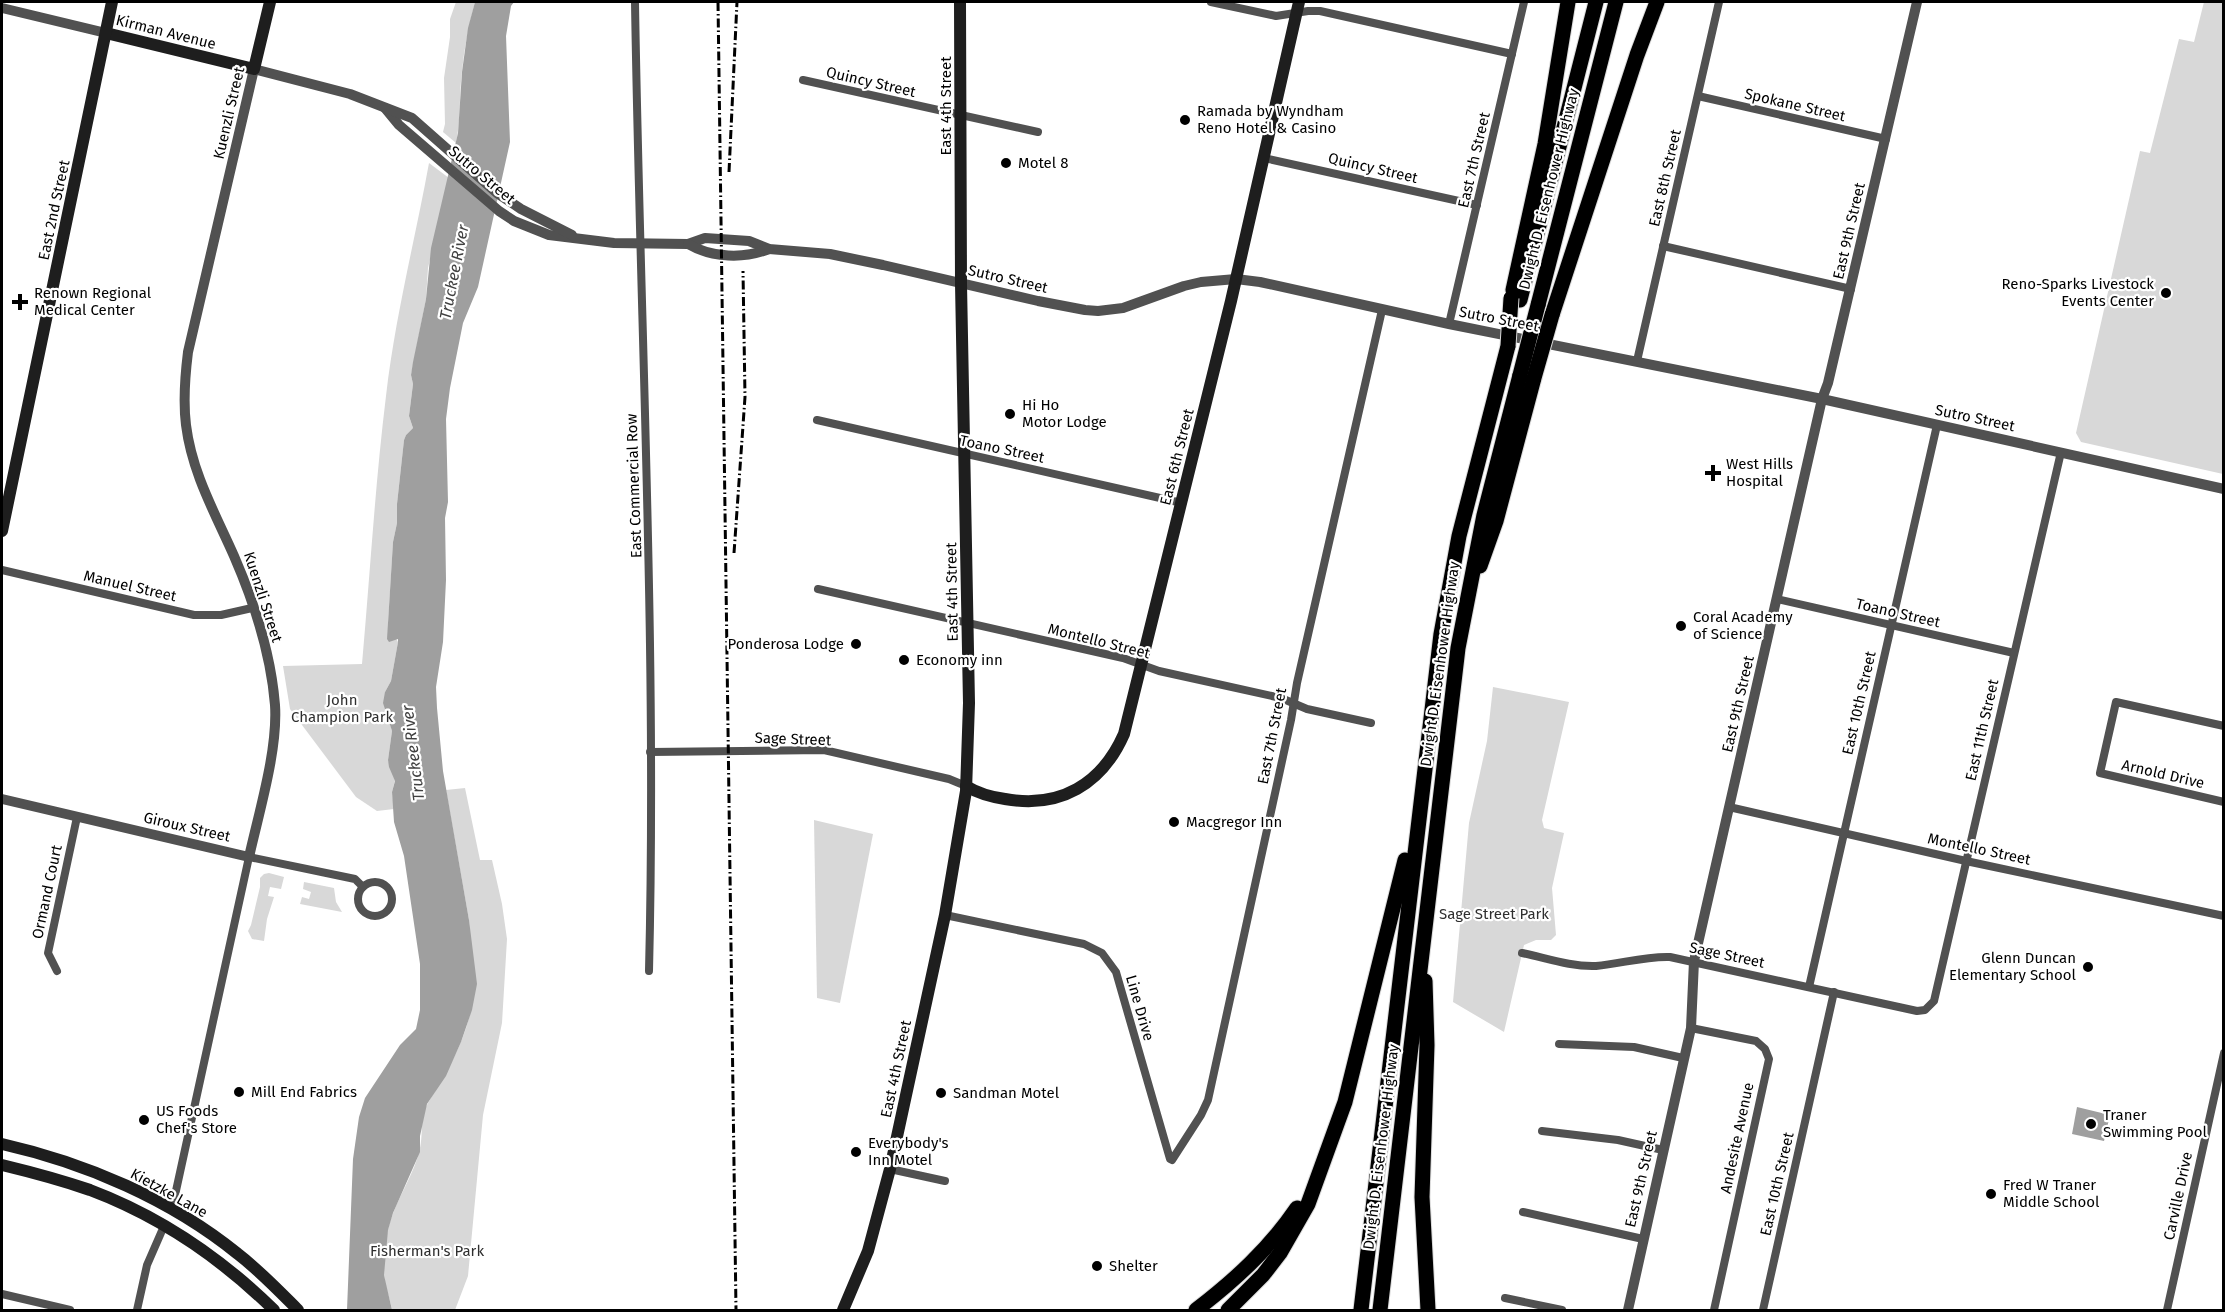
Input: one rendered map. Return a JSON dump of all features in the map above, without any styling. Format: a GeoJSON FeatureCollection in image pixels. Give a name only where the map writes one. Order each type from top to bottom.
{"type":"FeatureCollection","features":[{"type":"Feature","properties":{"kind":"highway"},"geometry":{"type":"LineString","coordinates":[[1515,299],[1545,144],[1568,2]]}},
{"type":"Feature","properties":{"kind":"highway","name":"Dwight D. Eisenhower Highway"},"geometry":{"type":"LineString","coordinates":[[1361,1311],[1420,800],[1436,669],[1449,588],[1459,536],[1508,346],[1515,299],[1596,2]]}},
{"type":"Feature","properties":{"kind":"highway","name":"Dwight D. Eisenhower Highway"},"geometry":{"type":"LineString","coordinates":[[1380,1311],[1452,691],[1467,594],[1484,515],[1527,376],[1538,305],[1616,2]]}},
{"type":"Feature","properties":{"kind":"highway"},"geometry":{"type":"LineString","coordinates":[[1527,376],[1552,315],[1633,66],[1657,2]]}},
{"type":"Feature","properties":{"kind":"highway"},"geometry":{"type":"LineString","coordinates":[[1228,1311],[1263,1275],[1280,1252],[1308,1204],[1345,1102],[1420,800]]}},
{"type":"Feature","properties":{"kind":"highway"},"geometry":{"type":"LineString","coordinates":[[1422,949],[1427,1045],[1422,1197],[1428,1311]]}},
{"type":"Feature","properties":{"kind":"highway"},"geometry":{"type":"LineString","coordinates":[[1196,1311],[1260,1255],[1292,1215],[1318,1172]]}},
{"type":"Feature","properties":{"kind":"main road","name":"East 2nd Street"},"geometry":{"type":"LineString","coordinates":[[2,531],[112,2]]}},
{"type":"Feature","properties":{"kind":"main road","name":"Kuenzli Street"},"geometry":{"type":"LineString","coordinates":[[254,69],[270,2]]}},
{"type":"Feature","properties":{"kind":"main road","name":"East 4th Street"},"geometry":{"type":"LineString","coordinates":[[843,1311],[868,1251],[890,1168],[945,915],[966,786],[969,703],[961,284],[960,2]]}},
{"type":"Feature","properties":{"kind":"main road","name":"East 6th Street"},"geometry":{"type":"LineString","coordinates":[[966,786],[982,795],[1017,801],[1034,802],[1062,796],[1074,792],[1101,770],[1124,734],[1236,279],[1298,8]]}},
{"type":"Feature","properties":{"kind":"main road","name":"Kirman Avenue"},"geometry":{"type":"LineString","coordinates":[[106,33],[254,69]]}},
{"type":"Feature","properties":{"kind":"main road","name":"Kietzke Lane"},"geometry":{"type":"LineString","coordinates":[[2,1144],[86,1168],[172,1209],[219,1239],[263,1275],[298,1311]]}},
{"type":"Feature","properties":{"kind":"main road","name":"Kietzke Lane"},"geometry":{"type":"LineString","coordinates":[[2,1165],[73,1184],[125,1206],[164,1226],[224,1266],[274,1311]]}},
{"type":"Feature","properties":{"kind":"main road"},"geometry":{"type":"LineString","coordinates":[[125,1206],[134,1203],[151,1210],[172,1209]]}},
{"type":"Feature","properties":{"kind":"main road"},"geometry":{"type":"LineString","coordinates":[[164,1226],[174,1223],[184,1225],[206,1239],[214,1241],[219,1239]]}},
{"type":"Feature","properties":{"kind":"street","name":"East Commercial Row"},"geometry":{"type":"LineString","coordinates":[[635,2],[639,244],[650,597],[649,970]]}},
{"type":"Feature","properties":{"kind":"street"},"geometry":{"type":"LineString","coordinates":[[1211,2],[1276,16],[1298,8],[1320,11],[1512,54]]}},
{"type":"Feature","properties":{"kind":"street","name":"East 7th Street"},"geometry":{"type":"LineString","coordinates":[[1449,324],[1524,2]]}},
{"type":"Feature","properties":{"kind":"street","name":"East 8th Street"},"geometry":{"type":"LineString","coordinates":[[1637,361],[1719,2]]}},
{"type":"Feature","properties":{"kind":"street","name":"East 9th Street"},"geometry":{"type":"LineString","coordinates":[[1628,1311],[1691,1028],[1694,961],[1822,399],[1851,289],[1917,2]]}},
{"type":"Feature","properties":{"kind":"street","name":"Kirman Avenue"},"geometry":{"type":"LineString","coordinates":[[2,8],[106,33]]}},
{"type":"Feature","properties":{"kind":"street","name":"Sutro Street"},"geometry":{"type":"LineString","coordinates":[[254,69],[350,94],[385,108],[399,126],[422,143],[499,211],[514,221],[549,235],[639,244],[688,244],[705,238],[749,241],[770,249],[830,254],[1068,308],[1098,311],[1137,304],[1192,284],[1236,279],[1260,282],[1449,324],[1822,399],[2223,489]]}},
{"type":"Feature","properties":{"kind":"street","name":"Kuenzli Street"},"geometry":{"type":"LineString","coordinates":[[172,1209],[273,745],[275,721],[269,668],[234,556],[200,481],[186,425],[185,400],[189,352],[254,69]]}},
{"type":"Feature","properties":{"kind":"street","name":"Quincy Street"},"geometry":{"type":"LineString","coordinates":[[804,80],[1038,132]]}},
{"type":"Feature","properties":{"kind":"street","name":"Spokane Street"},"geometry":{"type":"LineString","coordinates":[[1698,96],[1886,139]]}},
{"type":"Feature","properties":{"kind":"street","name":"Quincy Street"},"geometry":{"type":"LineString","coordinates":[[1264,158],[1477,205]]}},
{"type":"Feature","properties":{"kind":"street","name":"Sutro Street"},"geometry":{"type":"LineString","coordinates":[[688,244],[700,251],[712,254],[750,255],[770,249]]}},
{"type":"Feature","properties":{"kind":"street"},"geometry":{"type":"LineString","coordinates":[[1663,246],[1851,289]]}},
{"type":"Feature","properties":{"kind":"street","name":"East 7th Street"},"geometry":{"type":"LineString","coordinates":[[1172,1160],[1208,1100],[1299,672],[1382,309]]}},
{"type":"Feature","properties":{"kind":"street","name":"Toano Street"},"geometry":{"type":"LineString","coordinates":[[817,420],[1182,503]]}},
{"type":"Feature","properties":{"kind":"street","name":"East 10th Street"},"geometry":{"type":"LineString","coordinates":[[1809,987],[1937,425]]}},
{"type":"Feature","properties":{"kind":"street","name":"East 11th Street"},"geometry":{"type":"LineString","coordinates":[[1925,1010],[1934,1001],[2061,453]]}},
{"type":"Feature","properties":{"kind":"street","name":"Manuel Street"},"geometry":{"type":"LineString","coordinates":[[2,570],[194,615],[221,615],[252,608]]}},
{"type":"Feature","properties":{"kind":"street","name":"Montello Street"},"geometry":{"type":"LineString","coordinates":[[818,589],[1123,658],[1159,671],[1281,698],[1307,709],[1371,723]]}},
{"type":"Feature","properties":{"kind":"street","name":"Toano Street"},"geometry":{"type":"LineString","coordinates":[[1777,599],[2013,653]]}},
{"type":"Feature","properties":{"kind":"street","name":"Arnold Drive"},"geometry":{"type":"LineString","coordinates":[[2223,726],[2116,702],[2100,773],[2223,802]]}},
{"type":"Feature","properties":{"kind":"street","name":"Sage Street"},"geometry":{"type":"LineString","coordinates":[[650,752],[824,750],[949,779],[966,786]]}},
{"type":"Feature","properties":{"kind":"street","name":"Giroux Street"},"geometry":{"type":"LineString","coordinates":[[2,799],[249,857],[355,879],[363,887]]}},
{"type":"Feature","properties":{"kind":"street","name":"Montello Street"},"geometry":{"type":"LineString","coordinates":[[1730,807],[2223,916]]}},
{"type":"Feature","properties":{"kind":"street","name":"Ormand Court"},"geometry":{"type":"LineString","coordinates":[[57,971],[48,953],[77,817]]}},
{"type":"Feature","properties":{"kind":"street"},"geometry":{"type":"LineString","coordinates":[[375,882],[382,884],[391,895],[388,908],[383,914],[369,915],[362,910],[358,902],[358,894],[363,887],[375,882]]}},
{"type":"Feature","properties":{"kind":"street","name":"Line Drive"},"geometry":{"type":"LineString","coordinates":[[945,915],[1084,944],[1102,953],[1116,972],[1164,1140],[1172,1160]]}},
{"type":"Feature","properties":{"kind":"street","name":"Sage Street"},"geometry":{"type":"LineString","coordinates":[[1522,952],[1586,966],[1651,957],[1670,957],[1917,1011],[1925,1010]]}},
{"type":"Feature","properties":{"kind":"street","name":"East 10th Street"},"geometry":{"type":"LineString","coordinates":[[1763,1311],[1834,992]]}},
{"type":"Feature","properties":{"kind":"street","name":"Andesite Avenue"},"geometry":{"type":"LineString","coordinates":[[1691,1028],[1756,1041],[1765,1049],[1769,1059],[1714,1311]]}},
{"type":"Feature","properties":{"kind":"street"},"geometry":{"type":"LineString","coordinates":[[1559,1044],[1634,1047],[1683,1059]]}},
{"type":"Feature","properties":{"kind":"street","name":"Carville Drive"},"geometry":{"type":"LineString","coordinates":[[2167,1311],[2223,1053]]}},
{"type":"Feature","properties":{"kind":"street"},"geometry":{"type":"LineString","coordinates":[[1542,1131],[1618,1140],[1663,1150]]}},
{"type":"Feature","properties":{"kind":"street"},"geometry":{"type":"LineString","coordinates":[[890,1168],[945,1180]]}},
{"type":"Feature","properties":{"kind":"street"},"geometry":{"type":"LineString","coordinates":[[1523,1212],[1643,1239]]}},
{"type":"Feature","properties":{"kind":"street"},"geometry":{"type":"LineString","coordinates":[[137,1311],[147,1265],[164,1226]]}},
{"type":"Feature","properties":{"kind":"street"},"geometry":{"type":"LineString","coordinates":[[2,1294],[70,1311]]}},
{"type":"Feature","properties":{"kind":"street"},"geometry":{"type":"LineString","coordinates":[[1505,1298],[1562,1311]]}},
{"type":"Feature","properties":{"kind":"green space"},"geometry":{"type":"Polygon","coordinates":[[[456,2],[475,2],[464,54],[456,143],[443,132],[445,124],[444,78],[450,37],[450,19],[456,2]]]}},
{"type":"Feature","properties":{"kind":"green space","name":"Reno-Sparks Livestock Events Center"},"geometry":{"type":"Polygon","coordinates":[[[2204,2],[2224,2],[2223,474],[2081,442],[2076,433],[2140,151],[2150,153],[2179,39],[2194,42],[2204,2]]]}},
{"type":"Feature","properties":{"kind":"green space","name":"John Champion Park"},"geometry":{"type":"Polygon","coordinates":[[[429,163],[449,178],[428,268],[426,299],[411,375],[413,384],[409,416],[413,428],[404,440],[397,523],[393,542],[388,624],[398,642],[391,681],[385,692],[386,716],[392,731],[388,760],[395,780],[392,792],[394,809],[377,811],[356,797],[290,709],[283,666],[362,664],[382,429],[390,366],[429,163]]]}},
{"type":"Feature","properties":{"kind":"green space","name":"Sage Street Park"},"geometry":{"type":"Polygon","coordinates":[[[1493,687],[1569,702],[1542,820],[1544,828],[1564,833],[1552,888],[1556,935],[1551,940],[1536,940],[1524,945],[1504,1032],[1453,1002],[1469,823],[1487,741],[1493,687]]]}},
{"type":"Feature","properties":{"kind":"green space","name":"Fisherman's Park"},"geometry":{"type":"Polygon","coordinates":[[[465,788],[480,860],[492,860],[507,939],[502,1023],[483,1115],[468,1276],[455,1310],[392,1310],[385,1284],[384,1267],[385,1242],[389,1226],[417,1159],[425,1109],[462,1040],[473,998],[469,920],[446,790],[465,788]]]}},
{"type":"Feature","properties":{"kind":"green space"},"geometry":{"type":"Polygon","coordinates":[[[814,820],[873,834],[840,1003],[817,998],[814,820]]]}},
{"type":"Feature","properties":{"kind":"green space"},"geometry":{"type":"Polygon","coordinates":[[[269,873],[284,877],[281,889],[270,887],[268,896],[274,897],[267,919],[264,941],[252,939],[248,931],[260,887],[260,878],[269,873]]]}},
{"type":"Feature","properties":{"kind":"green space"},"geometry":{"type":"Polygon","coordinates":[[[304,882],[334,888],[336,902],[342,912],[300,904],[302,897],[309,899],[311,892],[303,889],[304,882]]]}},
{"type":"Feature","properties":{"kind":"water","name":"Truckee River"},"geometry":{"type":"Polygon","coordinates":[[[475,2],[514,2],[511,6],[506,36],[510,142],[478,287],[463,323],[450,388],[446,419],[448,502],[445,518],[446,580],[443,642],[436,687],[443,771],[469,920],[477,984],[472,1010],[461,1042],[446,1076],[427,1104],[420,1136],[420,1152],[393,1213],[388,1230],[384,1275],[392,1310],[347,1310],[353,1159],[359,1117],[365,1098],[400,1045],[416,1029],[420,1010],[420,964],[404,856],[394,822],[392,792],[395,781],[388,760],[392,731],[383,703],[385,692],[391,681],[398,642],[398,639],[389,642],[387,639],[393,542],[397,523],[404,440],[413,428],[409,416],[413,384],[411,375],[426,299],[431,248],[458,133],[462,72],[468,28],[475,2]]]}},
{"type":"Feature","properties":{"kind":"water","name":"Traner Swimming Pool"},"geometry":{"type":"Polygon","coordinates":[[[2077,1107],[2110,1115],[2104,1141],[2072,1134],[2077,1107]]]}},
{"type":"Feature","properties":{"kind":"railway"},"geometry":{"type":"LineString","coordinates":[[718,2],[736,1310]]}},
{"type":"Feature","properties":{"kind":"railway"},"geometry":{"type":"LineString","coordinates":[[729,172],[737,2]]}},
{"type":"Feature","properties":{"kind":"railway"},"geometry":{"type":"LineString","coordinates":[[734,553],[745,397],[743,271]]}},
{"type":"Feature","properties":{"kind":"place","name":"Ramada by Wyndham Reno Hotel & Casino"},"geometry":{"type":"Point","coordinates":[1185,120]}},
{"type":"Feature","properties":{"kind":"place","name":"Motel 8"},"geometry":{"type":"Point","coordinates":[1006,163]}},
{"type":"Feature","properties":{"kind":"place","name":"Reno-Sparks Livestock Events Center"},"geometry":{"type":"Point","coordinates":[2166,293]}},
{"type":"Feature","properties":{"kind":"place","name":"Renown Regional Medical Center"},"geometry":{"type":"Point","coordinates":[20,302]}},
{"type":"Feature","properties":{"kind":"place","name":"Hi Ho Motor Lodge"},"geometry":{"type":"Point","coordinates":[1010,414]}},
{"type":"Feature","properties":{"kind":"place","name":"West Hills Hospital"},"geometry":{"type":"Point","coordinates":[1713,473]}},
{"type":"Feature","properties":{"kind":"place","name":"Coral Academy of Science"},"geometry":{"type":"Point","coordinates":[1681,626]}},
{"type":"Feature","properties":{"kind":"place","name":"Ponderosa Lodge"},"geometry":{"type":"Point","coordinates":[856,644]}},
{"type":"Feature","properties":{"kind":"place","name":"Economy inn"},"geometry":{"type":"Point","coordinates":[904,660]}},
{"type":"Feature","properties":{"kind":"place","name":"Macgregor Inn"},"geometry":{"type":"Point","coordinates":[1174,822]}},
{"type":"Feature","properties":{"kind":"place","name":"Glenn Duncan Elementary School"},"geometry":{"type":"Point","coordinates":[2088,967]}},
{"type":"Feature","properties":{"kind":"place","name":"Mill End Fabrics"},"geometry":{"type":"Point","coordinates":[239,1092]}},
{"type":"Feature","properties":{"kind":"place","name":"Sandman Motel"},"geometry":{"type":"Point","coordinates":[941,1093]}},
{"type":"Feature","properties":{"kind":"place","name":"US Foods Chef's Store"},"geometry":{"type":"Point","coordinates":[144,1120]}},
{"type":"Feature","properties":{"kind":"place","name":"Traner Swimming Pool"},"geometry":{"type":"Point","coordinates":[2091,1124]}},
{"type":"Feature","properties":{"kind":"place","name":"Everybody's Inn Motel"},"geometry":{"type":"Point","coordinates":[856,1152]}},
{"type":"Feature","properties":{"kind":"place","name":"Fred W Traner Middle School"},"geometry":{"type":"Point","coordinates":[1991,1194]}},
{"type":"Feature","properties":{"kind":"place","name":"Shelter"},"geometry":{"type":"Point","coordinates":[1097,1266]}}]}
